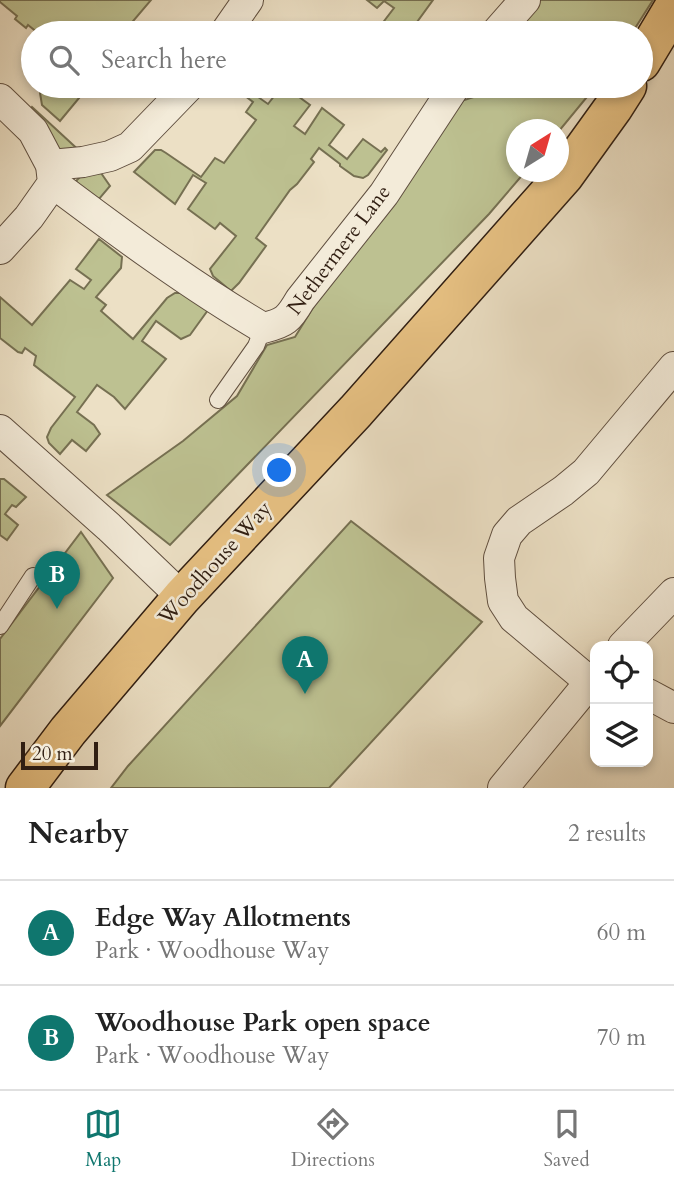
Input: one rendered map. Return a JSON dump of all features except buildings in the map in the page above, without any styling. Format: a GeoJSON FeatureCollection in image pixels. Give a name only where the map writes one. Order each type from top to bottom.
{"type":"FeatureCollection","features":[{"type":"Feature","properties":{"kind":"main road"},"geometry":{"type":"LineString","coordinates":[[653,42],[674,7]]}},
{"type":"Feature","properties":{"kind":"main road","name":"Woodhouse Way"},"geometry":{"type":"LineString","coordinates":[[25,788],[68,731],[182,597],[365,401],[565,176],[619,98]]}},
{"type":"Feature","properties":{"kind":"street"},"geometry":{"type":"LineString","coordinates":[[233,21],[248,0]]}},
{"type":"Feature","properties":{"kind":"street"},"geometry":{"type":"LineString","coordinates":[[507,21],[525,0]]}},
{"type":"Feature","properties":{"kind":"street"},"geometry":{"type":"LineString","coordinates":[[0,249],[29,217],[52,174],[83,162],[110,156],[130,146],[177,98]]}},
{"type":"Feature","properties":{"kind":"street","name":"Nethermere Lane"},"geometry":{"type":"LineString","coordinates":[[52,174],[136,246],[220,303],[263,328],[278,325],[289,318],[300,300],[384,194],[446,98]]}},
{"type":"Feature","properties":{"kind":"street"},"geometry":{"type":"LineString","coordinates":[[0,99],[33,131],[52,174]]}},
{"type":"Feature","properties":{"kind":"street"},"geometry":{"type":"LineString","coordinates":[[590,677],[514,618],[503,601],[499,558],[507,535],[519,521],[586,472],[674,367]]}},
{"type":"Feature","properties":{"kind":"street"},"geometry":{"type":"LineString","coordinates":[[0,430],[109,527],[182,597]]}},
{"type":"Feature","properties":{"kind":"street"},"geometry":{"type":"LineString","coordinates":[[628,641],[674,593]]}},
{"type":"Feature","properties":{"kind":"street"},"geometry":{"type":"LineString","coordinates":[[503,788],[590,683]]}},
{"type":"Feature","properties":{"kind":"street"},"geometry":{"type":"LineString","coordinates":[[653,697],[674,708]]}},
{"type":"Feature","properties":{"kind":"lane"},"geometry":{"type":"LineString","coordinates":[[218,400],[256,346],[263,328]]}},
{"type":"Feature","properties":{"kind":"lane"},"geometry":{"type":"LineString","coordinates":[[0,625],[33,576]]}},
{"type":"Feature","properties":{"kind":"green space"},"geometry":{"type":"Polygon","coordinates":[[[151,0],[133,21],[21,21],[21,24],[15,19],[17,16],[0,2],[151,0]]]}},
{"type":"Feature","properties":{"kind":"green space"},"geometry":{"type":"Polygon","coordinates":[[[367,0],[433,0],[418,21],[384,21],[394,8],[384,1],[377,8],[367,0]]]}},
{"type":"Feature","properties":{"kind":"green space"},"geometry":{"type":"Polygon","coordinates":[[[538,0],[653,0],[640,21],[521,21],[538,0]]]}},
{"type":"Feature","properties":{"kind":"green space"},"geometry":{"type":"Polygon","coordinates":[[[41,98],[79,98],[60,121],[42,105],[41,98]]]}},
{"type":"Feature","properties":{"kind":"green space"},"geometry":{"type":"Polygon","coordinates":[[[248,98],[260,98],[268,104],[273,98],[300,98],[310,105],[294,126],[305,134],[322,108],[344,125],[329,145],[347,159],[363,139],[381,152],[385,148],[387,150],[363,178],[354,176],[319,148],[311,159],[314,162],[256,238],[266,246],[231,291],[213,276],[210,269],[236,236],[220,223],[215,229],[188,209],[206,183],[193,175],[175,204],[134,172],[155,150],[161,150],[201,177],[215,158],[224,163],[256,120],[246,112],[253,102],[248,98]]]}},
{"type":"Feature","properties":{"kind":"green space"},"geometry":{"type":"Polygon","coordinates":[[[471,98],[586,98],[569,119],[506,119],[506,182],[516,182],[489,214],[170,545],[107,495],[183,441],[237,396],[267,345],[295,337],[348,251],[461,101],[471,98]]]}},
{"type":"Feature","properties":{"kind":"green space"},"geometry":{"type":"Polygon","coordinates":[[[32,107],[84,155],[63,157],[29,111],[32,107]]]}},
{"type":"Feature","properties":{"kind":"green space"},"geometry":{"type":"Polygon","coordinates":[[[101,173],[110,186],[94,205],[76,181],[81,176],[101,173]]]}},
{"type":"Feature","properties":{"kind":"green space"},"geometry":{"type":"Polygon","coordinates":[[[99,239],[122,257],[121,268],[96,297],[106,305],[101,311],[133,339],[167,298],[175,293],[184,293],[208,310],[190,335],[181,339],[156,321],[142,341],[166,359],[125,409],[97,385],[77,412],[94,425],[100,434],[86,451],[72,440],[60,454],[47,437],[75,397],[34,365],[36,356],[25,348],[22,353],[18,352],[0,338],[0,297],[32,325],[70,280],[84,289],[91,280],[76,269],[99,239]]]}},
{"type":"Feature","properties":{"kind":"green space"},"geometry":{"type":"Polygon","coordinates":[[[0,479],[4,479],[26,497],[16,507],[12,505],[5,514],[18,525],[7,540],[0,535],[0,479]]]}},
{"type":"Feature","properties":{"kind":"green space"},"geometry":{"type":"Polygon","coordinates":[[[351,521],[482,622],[329,788],[111,788],[128,766],[351,521]]]}},
{"type":"Feature","properties":{"kind":"green space"},"geometry":{"type":"Polygon","coordinates":[[[81,532],[113,578],[0,726],[0,639],[81,532]]]}},
{"type":"Feature","properties":{"kind":"place","name":"Woodhouse Park open space"},"geometry":{"type":"Point","coordinates":[57,609]}},
{"type":"Feature","properties":{"kind":"place","name":"Edge Way Allotments"},"geometry":{"type":"Point","coordinates":[305,694]}}]}
